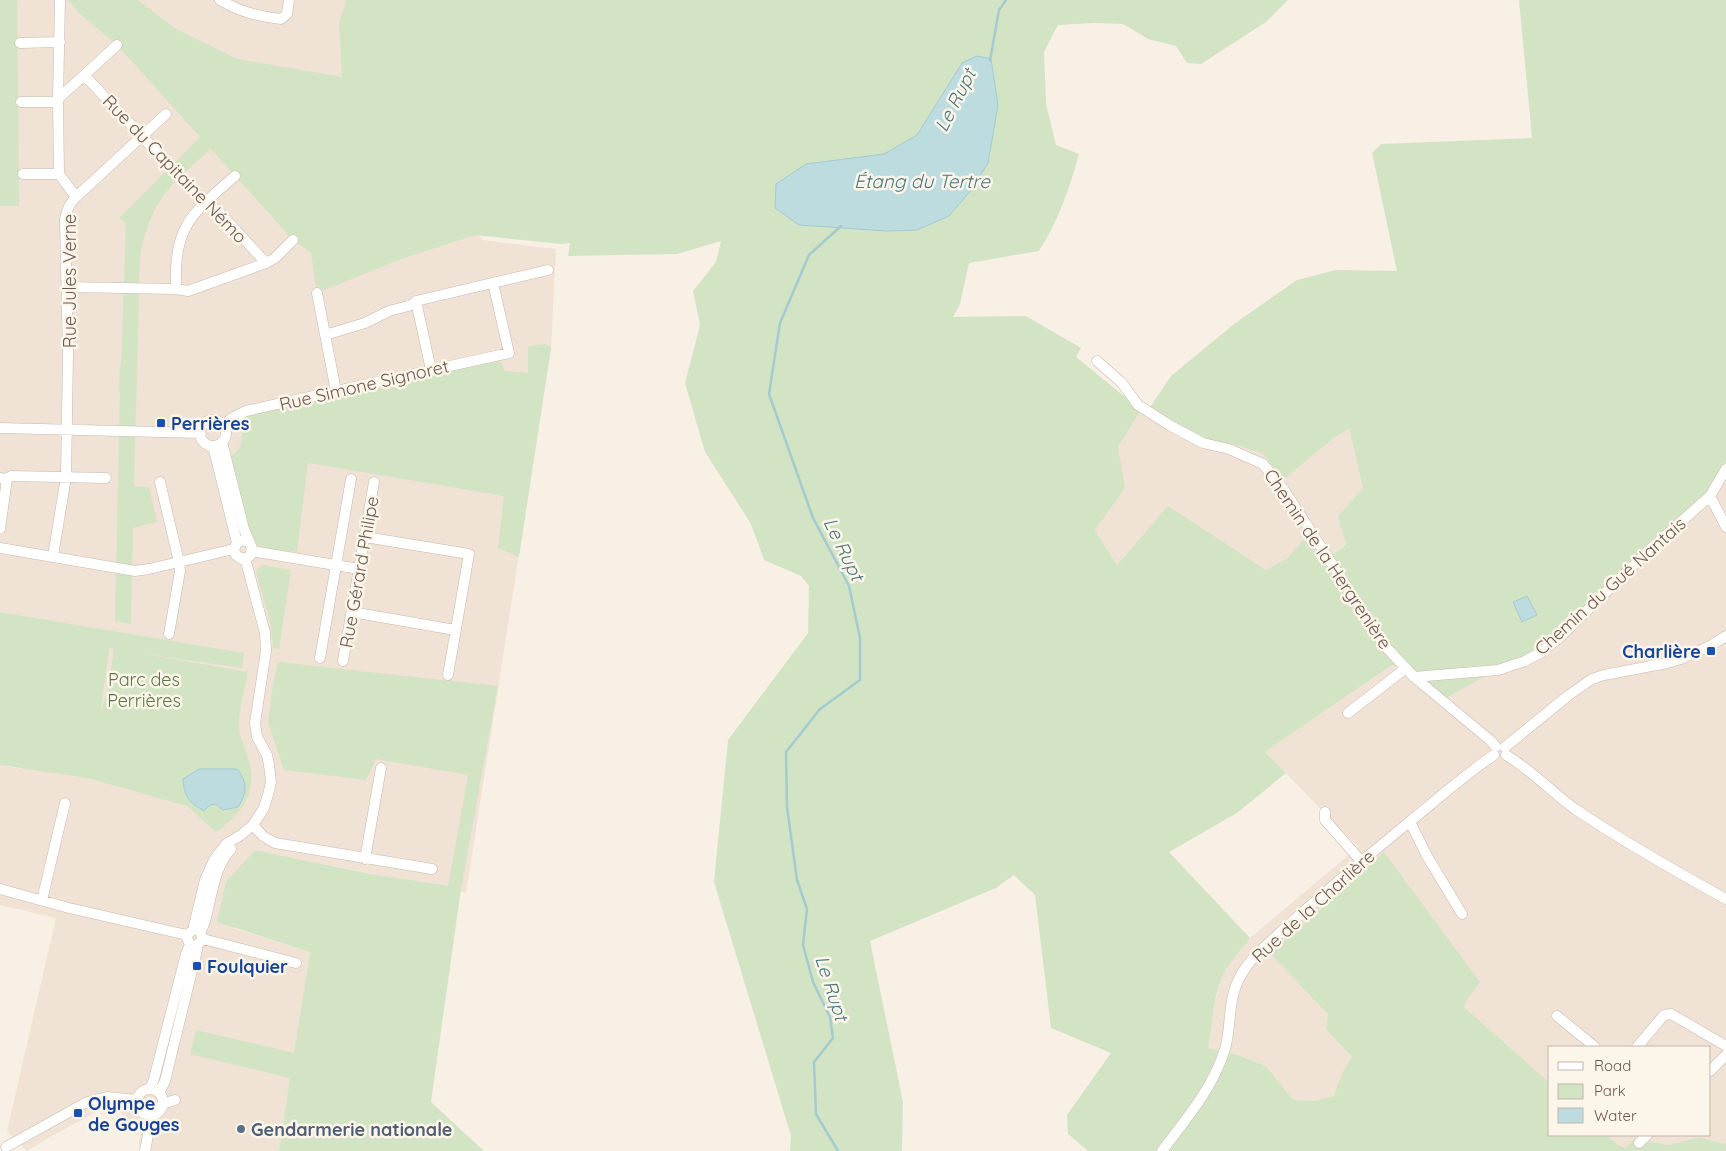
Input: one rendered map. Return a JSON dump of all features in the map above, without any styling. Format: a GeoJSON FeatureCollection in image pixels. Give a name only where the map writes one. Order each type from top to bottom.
{"type":"FeatureCollection","features":[{"type":"Feature","properties":{"kind":"street"},"geometry":{"type":"LineString","coordinates":[[60,0],[59,174],[76,197]]}},
{"type":"Feature","properties":{"kind":"street"},"geometry":{"type":"LineString","coordinates":[[220,0],[250,15],[281,19],[287,14],[289,0]]}},
{"type":"Feature","properties":{"kind":"street"},"geometry":{"type":"LineString","coordinates":[[20,43],[60,42]]}},
{"type":"Feature","properties":{"kind":"street"},"geometry":{"type":"LineString","coordinates":[[21,102],[58,101],[117,45]]}},
{"type":"Feature","properties":{"kind":"street","name":"Rue du Capitaine Némo"},"geometry":{"type":"LineString","coordinates":[[84,75],[204,202],[219,212],[266,262]]}},
{"type":"Feature","properties":{"kind":"street","name":"Rue Jules Verne"},"geometry":{"type":"LineString","coordinates":[[53,556],[66,477],[66,219],[69,204],[166,114]]}},
{"type":"Feature","properties":{"kind":"street"},"geometry":{"type":"LineString","coordinates":[[23,174],[59,174]]}},
{"type":"Feature","properties":{"kind":"street"},"geometry":{"type":"LineString","coordinates":[[176,290],[176,260],[181,236],[193,214],[204,202],[235,176]]}},
{"type":"Feature","properties":{"kind":"street"},"geometry":{"type":"LineString","coordinates":[[67,287],[188,291],[275,258],[293,240]]}},
{"type":"Feature","properties":{"kind":"street"},"geometry":{"type":"LineString","coordinates":[[325,335],[365,323],[389,311],[412,305],[416,301],[548,270]]}},
{"type":"Feature","properties":{"kind":"street","name":"Rue Simone Signoret"},"geometry":{"type":"LineString","coordinates":[[224,426],[232,418],[246,411],[509,353],[494,284]]}},
{"type":"Feature","properties":{"kind":"street"},"geometry":{"type":"LineString","coordinates":[[317,294],[336,391]]}},
{"type":"Feature","properties":{"kind":"street"},"geometry":{"type":"LineString","coordinates":[[416,301],[431,370]]}},
{"type":"Feature","properties":{"kind":"street","name":"Chemin de la Hergrenière"},"geometry":{"type":"LineString","coordinates":[[1097,361],[1122,383],[1138,405],[1170,426],[1202,443],[1229,449],[1263,464],[1284,490],[1386,647],[1414,677],[1500,751],[1612,834],[1726,899]]}},
{"type":"Feature","properties":{"kind":"street"},"geometry":{"type":"LineString","coordinates":[[218,444],[204,442],[201,433],[204,425],[212,420],[220,422],[224,426],[226,434],[218,444],[236,555],[242,559],[249,551]]}},
{"type":"Feature","properties":{"kind":"street"},"geometry":{"type":"LineString","coordinates":[[0,428],[201,433]]}},
{"type":"Feature","properties":{"kind":"street"},"geometry":{"type":"LineString","coordinates":[[155,1091],[165,1081],[198,950],[195,937],[208,870],[226,844],[253,826],[267,801],[271,782],[266,755],[258,737],[255,723],[266,651],[264,633],[249,551],[218,444]]}},
{"type":"Feature","properties":{"kind":"street","name":"Chemin du Gué Nantais"},"geometry":{"type":"LineString","coordinates":[[1414,677],[1498,670],[1540,654],[1559,638],[1647,552],[1710,496],[1726,469]]}},
{"type":"Feature","properties":{"kind":"street"},"geometry":{"type":"LineString","coordinates":[[0,529],[3,478],[11,476],[106,478]]}},
{"type":"Feature","properties":{"kind":"street"},"geometry":{"type":"LineString","coordinates":[[320,658],[350,479]]}},
{"type":"Feature","properties":{"kind":"street"},"geometry":{"type":"LineString","coordinates":[[160,482],[180,562],[169,634]]}},
{"type":"Feature","properties":{"kind":"street","name":"Rue Gérard Philipe"},"geometry":{"type":"LineString","coordinates":[[342,661],[374,482]]}},
{"type":"Feature","properties":{"kind":"street"},"geometry":{"type":"LineString","coordinates":[[1710,496],[1726,527]]}},
{"type":"Feature","properties":{"kind":"street"},"geometry":{"type":"LineString","coordinates":[[365,537],[469,554],[448,675]]}},
{"type":"Feature","properties":{"kind":"street"},"geometry":{"type":"LineString","coordinates":[[0,548],[135,570],[150,569],[180,562],[235,546],[243,540],[249,551]]}},
{"type":"Feature","properties":{"kind":"street"},"geometry":{"type":"LineString","coordinates":[[249,551],[359,569]]}},
{"type":"Feature","properties":{"kind":"street"},"geometry":{"type":"LineString","coordinates":[[352,612],[455,630]]}},
{"type":"Feature","properties":{"kind":"street","name":"Rue de la Charlière"},"geometry":{"type":"LineString","coordinates":[[1162,1151],[1200,1100],[1213,1079],[1225,1046],[1233,993],[1243,972],[1263,948],[1361,861],[1569,695],[1592,679],[1674,661],[1694,654],[1726,636]]}},
{"type":"Feature","properties":{"kind":"street"},"geometry":{"type":"LineString","coordinates":[[1348,713],[1406,668]]}},
{"type":"Feature","properties":{"kind":"street"},"geometry":{"type":"LineString","coordinates":[[365,859],[381,768]]}},
{"type":"Feature","properties":{"kind":"street"},"geometry":{"type":"LineString","coordinates":[[42,900],[65,803]]}},
{"type":"Feature","properties":{"kind":"street"},"geometry":{"type":"LineString","coordinates":[[1325,812],[1325,820],[1361,861]]}},
{"type":"Feature","properties":{"kind":"street"},"geometry":{"type":"LineString","coordinates":[[1410,822],[1427,856],[1462,914]]}},
{"type":"Feature","properties":{"kind":"street"},"geometry":{"type":"LineString","coordinates":[[253,826],[269,840],[276,843],[432,869]]}},
{"type":"Feature","properties":{"kind":"street"},"geometry":{"type":"LineString","coordinates":[[0,890],[296,963]]}},
{"type":"Feature","properties":{"kind":"street"},"geometry":{"type":"LineString","coordinates":[[1638,1046],[1664,1015],[1671,1014],[1726,1046]]}},
{"type":"Feature","properties":{"kind":"street"},"geometry":{"type":"LineString","coordinates":[[1557,1016],[1594,1046]]}},
{"type":"Feature","properties":{"kind":"street"},"geometry":{"type":"LineString","coordinates":[[1711,1070],[1726,1055]]}},
{"type":"Feature","properties":{"kind":"street"},"geometry":{"type":"LineString","coordinates":[[144,1090],[155,1091],[162,1098],[162,1104],[157,1112],[146,1114],[141,1111],[137,1100],[144,1090]]}},
{"type":"Feature","properties":{"kind":"street"},"geometry":{"type":"LineString","coordinates":[[5,1146],[87,1102],[107,1097],[137,1100]]}},
{"type":"Feature","properties":{"kind":"street"},"geometry":{"type":"LineString","coordinates":[[162,1104],[175,1100]]}},
{"type":"Feature","properties":{"kind":"street"},"geometry":{"type":"LineString","coordinates":[[145,1151],[152,1114]]}},
{"type":"Feature","properties":{"kind":"street"},"geometry":{"type":"LineString","coordinates":[[1639,1143],[1646,1136]]}},
{"type":"Feature","properties":{"kind":"shaded area"},"geometry":{"type":"Polygon","coordinates":[[[0,0],[347,0],[339,25],[482,240],[556,249],[551,350],[466,893],[255,850],[233,928],[310,952],[279,1151],[140,1151],[141,1131],[121,1113],[102,1109],[27,1151],[7,1131],[56,918],[0,905],[0,765],[21,769],[99,718],[113,632],[0,612],[0,0]]]}},
{"type":"Feature","properties":{"kind":"shaded area"},"geometry":{"type":"Polygon","coordinates":[[[1141,410],[1210,440],[1239,446],[1263,454],[1283,480],[1334,438],[1349,429],[1363,488],[1338,516],[1346,543],[1325,561],[1306,538],[1286,559],[1266,570],[1168,507],[1117,565],[1095,530],[1124,488],[1118,447],[1141,410]]]}},
{"type":"Feature","properties":{"kind":"shaded area"},"geometry":{"type":"Polygon","coordinates":[[[1726,461],[1726,1144],[1699,1137],[1669,1145],[1634,1139],[1626,1149],[1618,1145],[1608,1136],[1711,1136],[1711,1046],[1548,1046],[1548,1081],[1464,1007],[1467,999],[1372,862],[1354,880],[1311,995],[1328,1014],[1327,1029],[1353,1057],[1342,1073],[1335,1096],[1314,1101],[1293,1100],[1266,1066],[1238,1055],[1207,1048],[1213,1011],[1221,979],[1227,967],[1250,938],[1358,847],[1265,752],[1392,665],[1414,672],[1643,548],[1707,492],[1726,461]]]}},
{"type":"Feature","properties":{"kind":"green space"},"geometry":{"type":"Polygon","coordinates":[[[0,0],[17,0],[19,206],[0,206],[0,0]]]}},
{"type":"Feature","properties":{"kind":"green space"},"geometry":{"type":"Polygon","coordinates":[[[68,0],[138,0],[176,29],[237,59],[342,77],[339,24],[346,0],[1288,0],[1266,22],[1201,64],[1187,63],[1176,46],[1148,39],[1123,24],[1058,25],[1044,52],[1046,104],[1056,145],[1079,154],[1067,192],[1058,216],[1039,251],[969,263],[960,304],[953,317],[1026,316],[1081,348],[1076,357],[1141,410],[1118,447],[1125,488],[1095,530],[1117,565],[1168,506],[1266,570],[1286,559],[1306,537],[1325,561],[1346,544],[1338,516],[1363,488],[1349,429],[1334,438],[1283,480],[1263,454],[1239,446],[1210,440],[1146,413],[1171,376],[1234,324],[1297,280],[1336,270],[1397,271],[1372,153],[1381,144],[1532,138],[1519,0],[1726,0],[1726,461],[1707,492],[1643,548],[1554,637],[1528,656],[1503,666],[1446,698],[1414,672],[1392,665],[1265,752],[1286,773],[1237,813],[1169,852],[1250,938],[1226,969],[1218,987],[1208,1048],[1238,1055],[1266,1066],[1293,1100],[1314,1101],[1334,1096],[1342,1073],[1352,1057],[1326,1029],[1328,1014],[1270,953],[1384,852],[1480,982],[1467,999],[1464,1007],[1548,1081],[1548,1136],[1608,1136],[1618,1145],[1626,1148],[1634,1139],[1669,1145],[1699,1137],[1726,1144],[1726,1151],[1088,1151],[1068,1134],[1067,1115],[1111,1053],[1051,1028],[1035,895],[1014,875],[996,888],[870,941],[903,1102],[902,1151],[790,1151],[791,1136],[714,882],[728,740],[808,633],[809,586],[801,576],[764,560],[751,524],[705,452],[685,383],[700,325],[693,291],[716,262],[721,241],[677,254],[568,256],[570,243],[560,244],[475,235],[404,258],[317,293],[311,253],[293,240],[211,149],[177,179],[162,197],[150,221],[140,255],[134,486],[149,487],[157,522],[133,528],[131,624],[115,621],[119,391],[126,223],[119,218],[200,137],[117,45],[79,13],[68,0]]]}},
{"type":"Feature","properties":{"kind":"green space"},"geometry":{"type":"Polygon","coordinates":[[[545,344],[551,347],[519,557],[498,548],[504,496],[308,463],[297,552],[259,547],[249,536],[230,457],[238,449],[242,439],[239,417],[500,361],[505,371],[528,373],[528,346],[545,344]]]}},
{"type":"Feature","properties":{"kind":"green space"},"geometry":{"type":"Polygon","coordinates":[[[262,565],[291,570],[279,650],[273,647],[270,621],[256,572],[262,565]]]}},
{"type":"Feature","properties":{"kind":"green space","name":"Parc des Perrières"},"geometry":{"type":"Polygon","coordinates":[[[0,612],[244,653],[242,668],[144,654],[248,672],[241,705],[239,729],[250,767],[250,789],[242,808],[216,832],[187,806],[88,778],[0,765],[0,612]],[[110,648],[100,714],[108,690],[114,649],[110,648]]]}},
{"type":"Feature","properties":{"kind":"green space"},"geometry":{"type":"Polygon","coordinates":[[[278,662],[498,686],[461,889],[431,1102],[484,1151],[279,1151],[290,1078],[190,1054],[196,1030],[294,1053],[310,952],[217,922],[226,882],[255,850],[371,874],[448,886],[468,775],[376,759],[366,780],[284,770],[268,722],[278,662]]]}},
{"type":"Feature","properties":{"kind":"water","name":"Étang du Tertre"},"geometry":{"type":"Polygon","coordinates":[[[977,56],[991,59],[998,105],[988,163],[972,189],[949,216],[917,230],[887,231],[799,225],[775,208],[776,184],[806,164],[884,154],[917,135],[962,63],[977,56]]]}},
{"type":"Feature","properties":{"kind":"water"},"geometry":{"type":"Polygon","coordinates":[[[1527,596],[1537,615],[1522,622],[1513,602],[1527,596]]]}},
{"type":"Feature","properties":{"kind":"water"},"geometry":{"type":"Polygon","coordinates":[[[199,769],[237,769],[245,783],[245,792],[238,807],[223,810],[216,804],[210,805],[204,811],[191,802],[186,795],[183,779],[199,769]]]}},
{"type":"Feature","properties":{"kind":"waterway","name":"Le Rupt"},"geometry":{"type":"LineString","coordinates":[[990,61],[999,10],[1006,0]]}},
{"type":"Feature","properties":{"kind":"waterway","name":"Le Rupt"},"geometry":{"type":"LineString","coordinates":[[838,1151],[816,1114],[814,1062],[833,1038],[830,1017],[813,982],[803,945],[807,909],[797,880],[787,807],[786,752],[820,709],[860,680],[860,638],[849,586],[813,518],[769,394],[780,323],[809,255],[841,226]]}},
{"type":"Feature","properties":{"kind":"place","name":"Perrières"},"geometry":{"type":"Point","coordinates":[161,423]}},
{"type":"Feature","properties":{"kind":"place","name":"Charlière"},"geometry":{"type":"Point","coordinates":[1711,651]}},
{"type":"Feature","properties":{"kind":"place","name":"Foulquier"},"geometry":{"type":"Point","coordinates":[197,966]}},
{"type":"Feature","properties":{"kind":"place","name":"Olympe de Gouges"},"geometry":{"type":"Point","coordinates":[78,1113]}},
{"type":"Feature","properties":{"kind":"place","name":"Gendarmerie nationale"},"geometry":{"type":"Point","coordinates":[241,1129]}}]}
